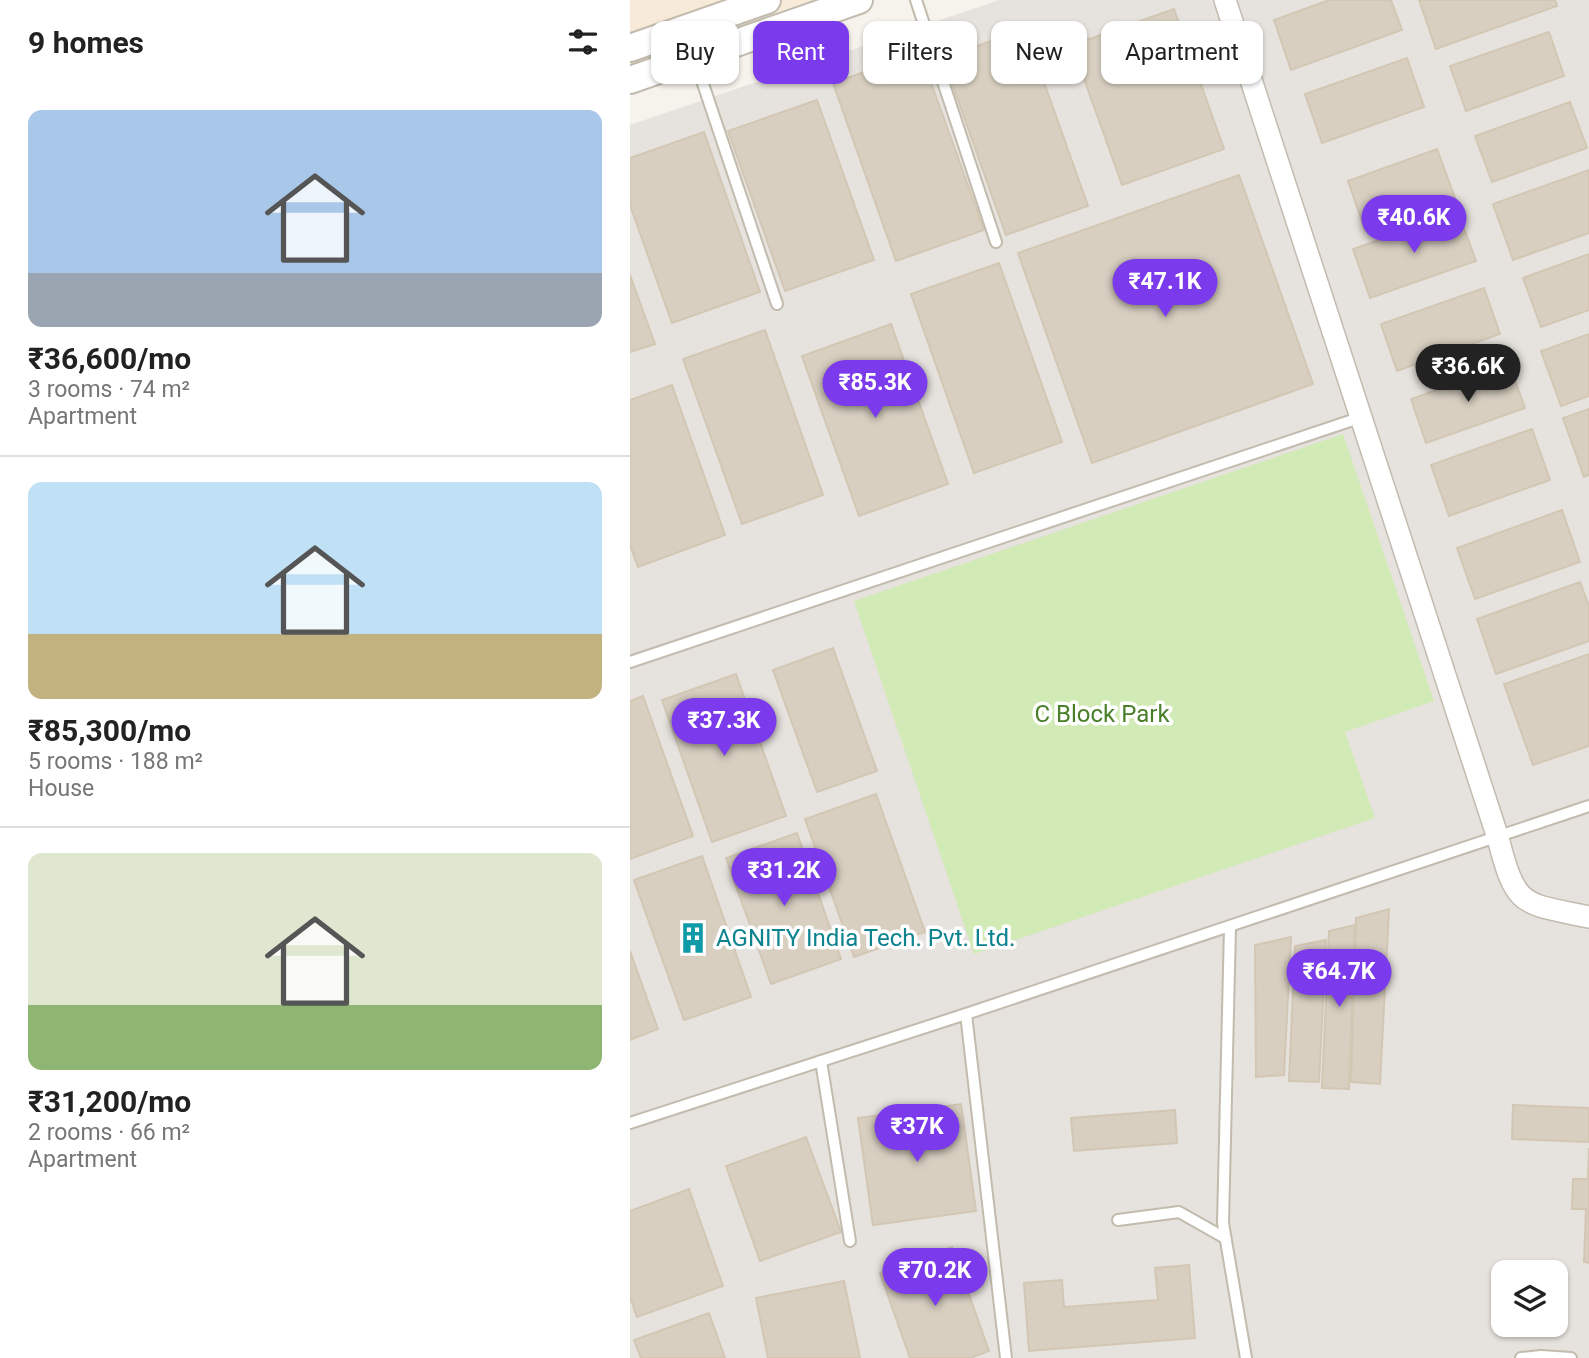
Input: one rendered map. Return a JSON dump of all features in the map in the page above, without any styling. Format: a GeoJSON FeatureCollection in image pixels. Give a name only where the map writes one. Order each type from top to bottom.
{"type":"FeatureCollection","features":[{"type":"Feature","properties":{"kind":"street"},"geometry":{"type":"LineString","coordinates":[[630,48],[767,0]]}},
{"type":"Feature","properties":{"kind":"street"},"geometry":{"type":"LineString","coordinates":[[1225,0],[1498,838],[1508,877],[1522,898],[1538,907],[1589,917]]}},
{"type":"Feature","properties":{"kind":"street"},"geometry":{"type":"LineString","coordinates":[[739,40],[844,2]]}},
{"type":"Feature","properties":{"kind":"street"},"geometry":{"type":"LineString","coordinates":[[630,80],[651,72]]}},
{"type":"Feature","properties":{"kind":"lane"},"geometry":{"type":"LineString","coordinates":[[916,0],[996,242]]}},
{"type":"Feature","properties":{"kind":"lane"},"geometry":{"type":"LineString","coordinates":[[703,84],[777,304]]}},
{"type":"Feature","properties":{"kind":"lane"},"geometry":{"type":"LineString","coordinates":[[630,662],[1362,417]]}},
{"type":"Feature","properties":{"kind":"lane"},"geometry":{"type":"LineString","coordinates":[[630,1123],[1230,927],[1589,806]]}},
{"type":"Feature","properties":{"kind":"lane"},"geometry":{"type":"LineString","coordinates":[[1230,927],[1223,1223],[1246,1358]]}},
{"type":"Feature","properties":{"kind":"lane"},"geometry":{"type":"LineString","coordinates":[[966,1014],[1006,1358]]}},
{"type":"Feature","properties":{"kind":"lane"},"geometry":{"type":"LineString","coordinates":[[821,1061],[850,1241]]}},
{"type":"Feature","properties":{"kind":"lane"},"geometry":{"type":"LineString","coordinates":[[1118,1220],[1180,1213],[1225,1238]]}},
{"type":"Feature","properties":{"kind":"lane"},"geometry":{"type":"LineString","coordinates":[[1521,1358],[1571,1358]]}},
{"type":"Feature","properties":{"kind":"shaded area"},"geometry":{"type":"Polygon","coordinates":[[[630,0],[847,0],[789,21],[753,21],[753,34],[739,39],[739,21],[651,21],[651,70],[630,78],[630,0]]]}},
{"type":"Feature","properties":{"kind":"shaded area"},"geometry":{"type":"Polygon","coordinates":[[[999,0],[1589,0],[1589,1358],[630,1358],[630,125],[753,83],[849,84],[849,51],[863,46],[863,84],[977,84],[977,21],[937,21],[999,0]]]}},
{"type":"Feature","properties":{"kind":"green space","name":"C Block Park"},"geometry":{"type":"Polygon","coordinates":[[[1343,434],[1434,701],[1345,732],[1375,818],[974,954],[854,601],[1343,434]]]}},
{"type":"Feature","properties":{"kind":"building"},"geometry":{"type":"Polygon","coordinates":[[[1329,0],[1391,0],[1402,30],[1291,70],[1274,20],[1329,0]]]}},
{"type":"Feature","properties":{"kind":"building"},"geometry":{"type":"Polygon","coordinates":[[[1419,0],[1555,0],[1557,6],[1436,49],[1419,0]]]}},
{"type":"Feature","properties":{"kind":"building"},"geometry":{"type":"Polygon","coordinates":[[[1174,9],[1178,21],[1140,21],[1174,9]]]}},
{"type":"Feature","properties":{"kind":"building"},"geometry":{"type":"Polygon","coordinates":[[[1549,32],[1564,76],[1466,111],[1450,66],[1549,32]]]}},
{"type":"Feature","properties":{"kind":"building"},"geometry":{"type":"Polygon","coordinates":[[[1101,35],[1101,84],[1201,84],[1224,149],[1122,185],[1086,84],[1087,40],[1101,35]]]}},
{"type":"Feature","properties":{"kind":"building"},"geometry":{"type":"Polygon","coordinates":[[[991,41],[991,84],[1045,84],[1088,206],[1006,235],[952,84],[977,84],[977,46],[991,41]]]}},
{"type":"Feature","properties":{"kind":"building"},"geometry":{"type":"Polygon","coordinates":[[[1407,58],[1424,107],[1322,143],[1305,94],[1407,58]]]}},
{"type":"Feature","properties":{"kind":"building"},"geometry":{"type":"Polygon","coordinates":[[[863,72],[863,84],[932,84],[984,230],[896,261],[833,84],[849,84],[849,77],[863,72]]]}},
{"type":"Feature","properties":{"kind":"building"},"geometry":{"type":"Polygon","coordinates":[[[817,100],[874,260],[785,291],[728,131],[817,100]]]}},
{"type":"Feature","properties":{"kind":"building"},"geometry":{"type":"Polygon","coordinates":[[[1570,102],[1587,148],[1492,182],[1475,136],[1570,102]]]}},
{"type":"Feature","properties":{"kind":"building"},"geometry":{"type":"Polygon","coordinates":[[[704,132],[760,292],[672,323],[630,205],[630,158],[704,132]]]}},
{"type":"Feature","properties":{"kind":"building"},"geometry":{"type":"Polygon","coordinates":[[[1437,149],[1455,198],[1365,230],[1348,181],[1437,149]]]}},
{"type":"Feature","properties":{"kind":"building"},"geometry":{"type":"Polygon","coordinates":[[[1589,170],[1589,233],[1513,260],[1493,204],[1589,170]]]}},
{"type":"Feature","properties":{"kind":"building"},"geometry":{"type":"Polygon","coordinates":[[[1239,175],[1313,384],[1092,463],[1018,253],[1239,175]]]}},
{"type":"Feature","properties":{"kind":"building"},"geometry":{"type":"Polygon","coordinates":[[[1458,212],[1476,261],[1370,298],[1353,249],[1458,212]]]}},
{"type":"Feature","properties":{"kind":"building"},"geometry":{"type":"Polygon","coordinates":[[[1589,254],[1589,310],[1541,327],[1523,278],[1589,254]]]}},
{"type":"Feature","properties":{"kind":"building"},"geometry":{"type":"Polygon","coordinates":[[[999,263],[1062,442],[974,473],[911,294],[999,263]]]}},
{"type":"Feature","properties":{"kind":"building"},"geometry":{"type":"Polygon","coordinates":[[[630,275],[655,344],[630,352],[630,275]]]}},
{"type":"Feature","properties":{"kind":"building"},"geometry":{"type":"Polygon","coordinates":[[[1484,288],[1500,334],[1397,371],[1381,324],[1484,288]]]}},
{"type":"Feature","properties":{"kind":"building"},"geometry":{"type":"Polygon","coordinates":[[[891,324],[948,484],[859,516],[802,356],[891,324]]]}},
{"type":"Feature","properties":{"kind":"building"},"geometry":{"type":"Polygon","coordinates":[[[765,330],[823,495],[742,524],[683,359],[765,330]]]}},
{"type":"Feature","properties":{"kind":"building"},"geometry":{"type":"Polygon","coordinates":[[[1589,334],[1589,396],[1561,406],[1541,351],[1589,334]]]}},
{"type":"Feature","properties":{"kind":"building"},"geometry":{"type":"Polygon","coordinates":[[[1509,364],[1525,408],[1426,443],[1411,399],[1509,364]]]}},
{"type":"Feature","properties":{"kind":"building"},"geometry":{"type":"Polygon","coordinates":[[[672,385],[725,535],[638,567],[630,545],[630,400],[672,385]]]}},
{"type":"Feature","properties":{"kind":"building"},"geometry":{"type":"Polygon","coordinates":[[[1589,409],[1589,475],[1584,477],[1563,418],[1589,409]]]}},
{"type":"Feature","properties":{"kind":"building"},"geometry":{"type":"Polygon","coordinates":[[[1532,429],[1550,480],[1449,516],[1431,465],[1532,429]]]}},
{"type":"Feature","properties":{"kind":"building"},"geometry":{"type":"Polygon","coordinates":[[[1562,510],[1580,562],[1475,599],[1457,548],[1562,510]]]}},
{"type":"Feature","properties":{"kind":"building"},"geometry":{"type":"Polygon","coordinates":[[[1580,582],[1589,606],[1589,641],[1496,674],[1477,619],[1580,582]]]}},
{"type":"Feature","properties":{"kind":"building"},"geometry":{"type":"Polygon","coordinates":[[[833,648],[877,771],[817,792],[773,670],[833,648]]]}},
{"type":"Feature","properties":{"kind":"building"},"geometry":{"type":"Polygon","coordinates":[[[1589,654],[1589,746],[1533,765],[1504,684],[1589,654]]]}},
{"type":"Feature","properties":{"kind":"building"},"geometry":{"type":"Polygon","coordinates":[[[736,674],[786,816],[712,842],[662,700],[736,674]]]}},
{"type":"Feature","properties":{"kind":"building"},"geometry":{"type":"Polygon","coordinates":[[[643,696],[693,836],[630,859],[630,701],[643,696]]]}},
{"type":"Feature","properties":{"kind":"building"},"geometry":{"type":"Polygon","coordinates":[[[876,794],[925,932],[854,957],[805,819],[876,794]]]}},
{"type":"Feature","properties":{"kind":"building"},"geometry":{"type":"Polygon","coordinates":[[[797,833],[841,959],[771,984],[726,858],[797,833]]]}},
{"type":"Feature","properties":{"kind":"building","name":"AGNITY India Tech. Pvt. Ltd."},"geometry":{"type":"Polygon","coordinates":[[[702,856],[751,997],[684,1020],[634,880],[702,856]]]}},
{"type":"Feature","properties":{"kind":"building"},"geometry":{"type":"Polygon","coordinates":[[[1389,909],[1380,1084],[1351,1082],[1356,918],[1389,909]]]}},
{"type":"Feature","properties":{"kind":"building"},"geometry":{"type":"Polygon","coordinates":[[[1355,925],[1349,1089],[1322,1088],[1329,931],[1355,925]]]}},
{"type":"Feature","properties":{"kind":"building"},"geometry":{"type":"Polygon","coordinates":[[[1291,937],[1284,1075],[1256,1077],[1255,945],[1291,937]]]}},
{"type":"Feature","properties":{"kind":"building"},"geometry":{"type":"Polygon","coordinates":[[[1326,940],[1319,1082],[1289,1081],[1295,946],[1326,940]]]}},
{"type":"Feature","properties":{"kind":"building"},"geometry":{"type":"Polygon","coordinates":[[[630,951],[658,1029],[630,1040],[630,951]]]}},
{"type":"Feature","properties":{"kind":"building"},"geometry":{"type":"Polygon","coordinates":[[[961,1104],[976,1211],[873,1225],[858,1118],[961,1104]]]}},
{"type":"Feature","properties":{"kind":"building"},"geometry":{"type":"Polygon","coordinates":[[[1513,1105],[1589,1108],[1589,1142],[1512,1139],[1513,1105]]]}},
{"type":"Feature","properties":{"kind":"building"},"geometry":{"type":"Polygon","coordinates":[[[1175,1110],[1177,1143],[1074,1151],[1071,1118],[1175,1110]]]}},
{"type":"Feature","properties":{"kind":"building"},"geometry":{"type":"Polygon","coordinates":[[[806,1137],[841,1232],[760,1261],[726,1166],[806,1137]]]}},
{"type":"Feature","properties":{"kind":"building"},"geometry":{"type":"Polygon","coordinates":[[[1589,1148],[1589,1263],[1584,1262],[1586,1209],[1572,1209],[1573,1179],[1588,1179],[1589,1148]]]}},
{"type":"Feature","properties":{"kind":"building"},"geometry":{"type":"Polygon","coordinates":[[[689,1189],[723,1286],[637,1317],[630,1297],[630,1211],[689,1189]]]}},
{"type":"Feature","properties":{"kind":"building"},"geometry":{"type":"Polygon","coordinates":[[[952,1247],[989,1351],[970,1358],[910,1358],[880,1273],[952,1247]]]}},
{"type":"Feature","properties":{"kind":"building"},"geometry":{"type":"Polygon","coordinates":[[[1189,1265],[1195,1338],[1029,1351],[1024,1283],[1062,1280],[1064,1307],[1158,1300],[1155,1268],[1189,1265]]]}},
{"type":"Feature","properties":{"kind":"building"},"geometry":{"type":"Polygon","coordinates":[[[844,1281],[860,1358],[768,1358],[756,1298],[844,1281]]]}},
{"type":"Feature","properties":{"kind":"building"},"geometry":{"type":"Polygon","coordinates":[[[709,1313],[725,1358],[641,1358],[634,1340],[709,1313]]]}},
{"type":"Feature","properties":{"kind":"place","name":"AGNITY India Tech. Pvt. Ltd."},"geometry":{"type":"Point","coordinates":[693,938]}}]}
